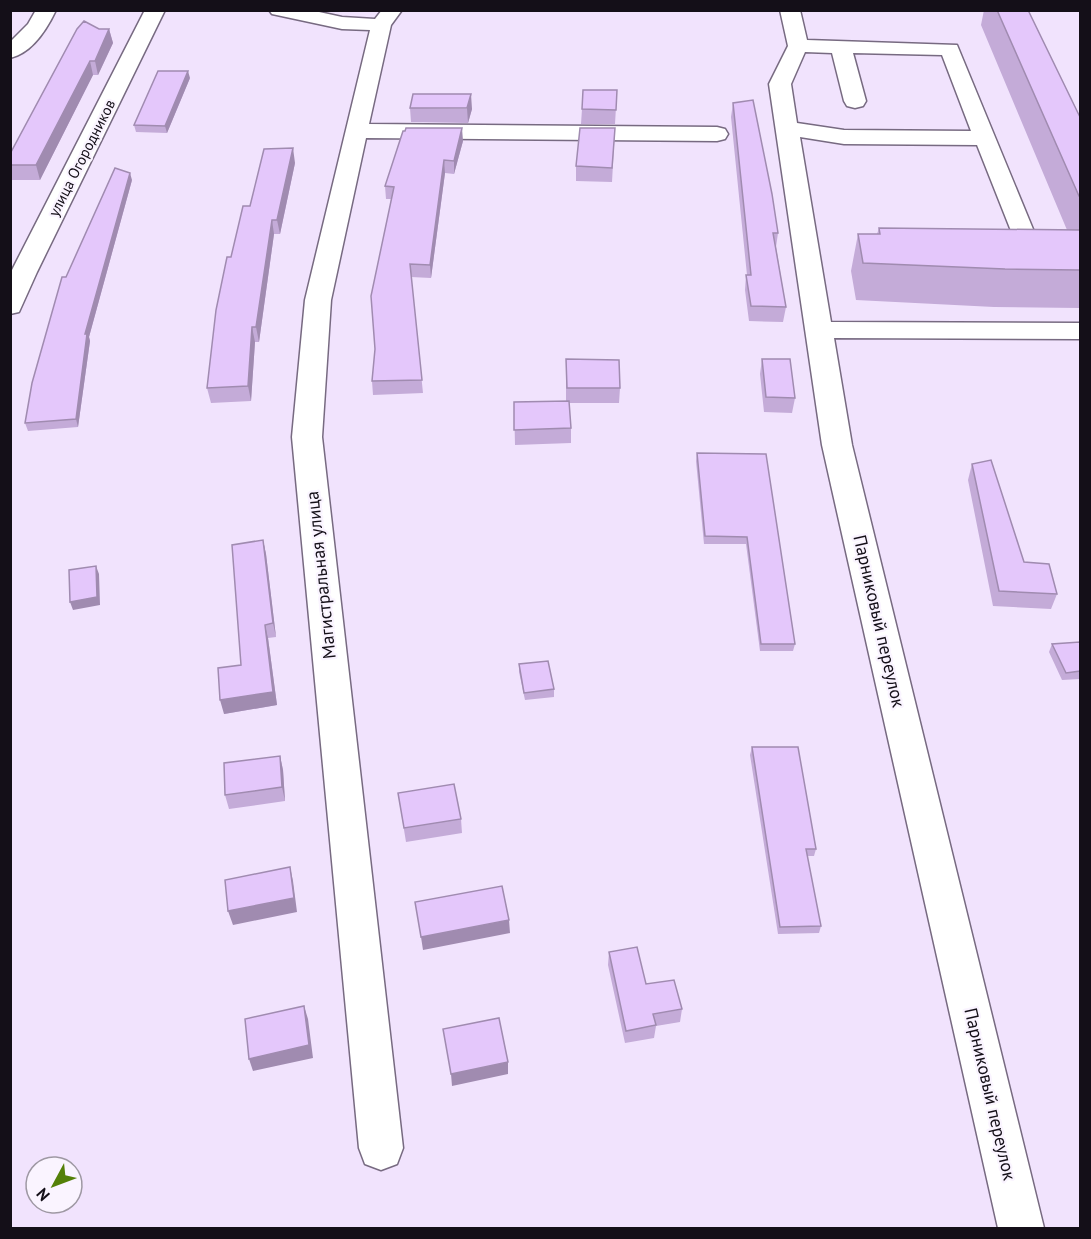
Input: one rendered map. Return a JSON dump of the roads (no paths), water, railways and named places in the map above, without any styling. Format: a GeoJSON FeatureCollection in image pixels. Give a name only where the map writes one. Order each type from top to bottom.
{"type":"FeatureCollection","features":[{"type":"Feature","properties":{"kind":"street"},"geometry":{"type":"LineString","coordinates":[[10,52],[27,40],[38,27],[46,10]]}},
{"type":"Feature","properties":{"kind":"street","name":"улица Огородников"},"geometry":{"type":"LineString","coordinates":[[10,306],[24,272],[155,10]]}},
{"type":"Feature","properties":{"kind":"street"},"geometry":{"type":"LineString","coordinates":[[279,10],[342,23],[387,18]]}},
{"type":"Feature","properties":{"kind":"street"},"geometry":{"type":"LineString","coordinates":[[790,10],[798,46],[950,49],[1026,241],[1080,242]]}},
{"type":"Feature","properties":{"kind":"street","name":"Магистральная улица"},"geometry":{"type":"LineString","coordinates":[[381,1149],[307,437],[318,300],[356,131],[387,18]]}},
{"type":"Feature","properties":{"kind":"street","name":"Парниковый переулок"},"geometry":{"type":"LineString","coordinates":[[798,46],[780,84],[837,445],[1022,1228]]}},
{"type":"Feature","properties":{"kind":"street"},"geometry":{"type":"LineString","coordinates":[[841,47],[855,101]]}},
{"type":"Feature","properties":{"kind":"street"},"geometry":{"type":"LineString","coordinates":[[787,128],[844,137],[986,138]]}},
{"type":"Feature","properties":{"kind":"street"},"geometry":{"type":"LineString","coordinates":[[356,131],[717,134]]}},
{"type":"Feature","properties":{"kind":"street"},"geometry":{"type":"LineString","coordinates":[[819,330],[1080,331]]}}]}
